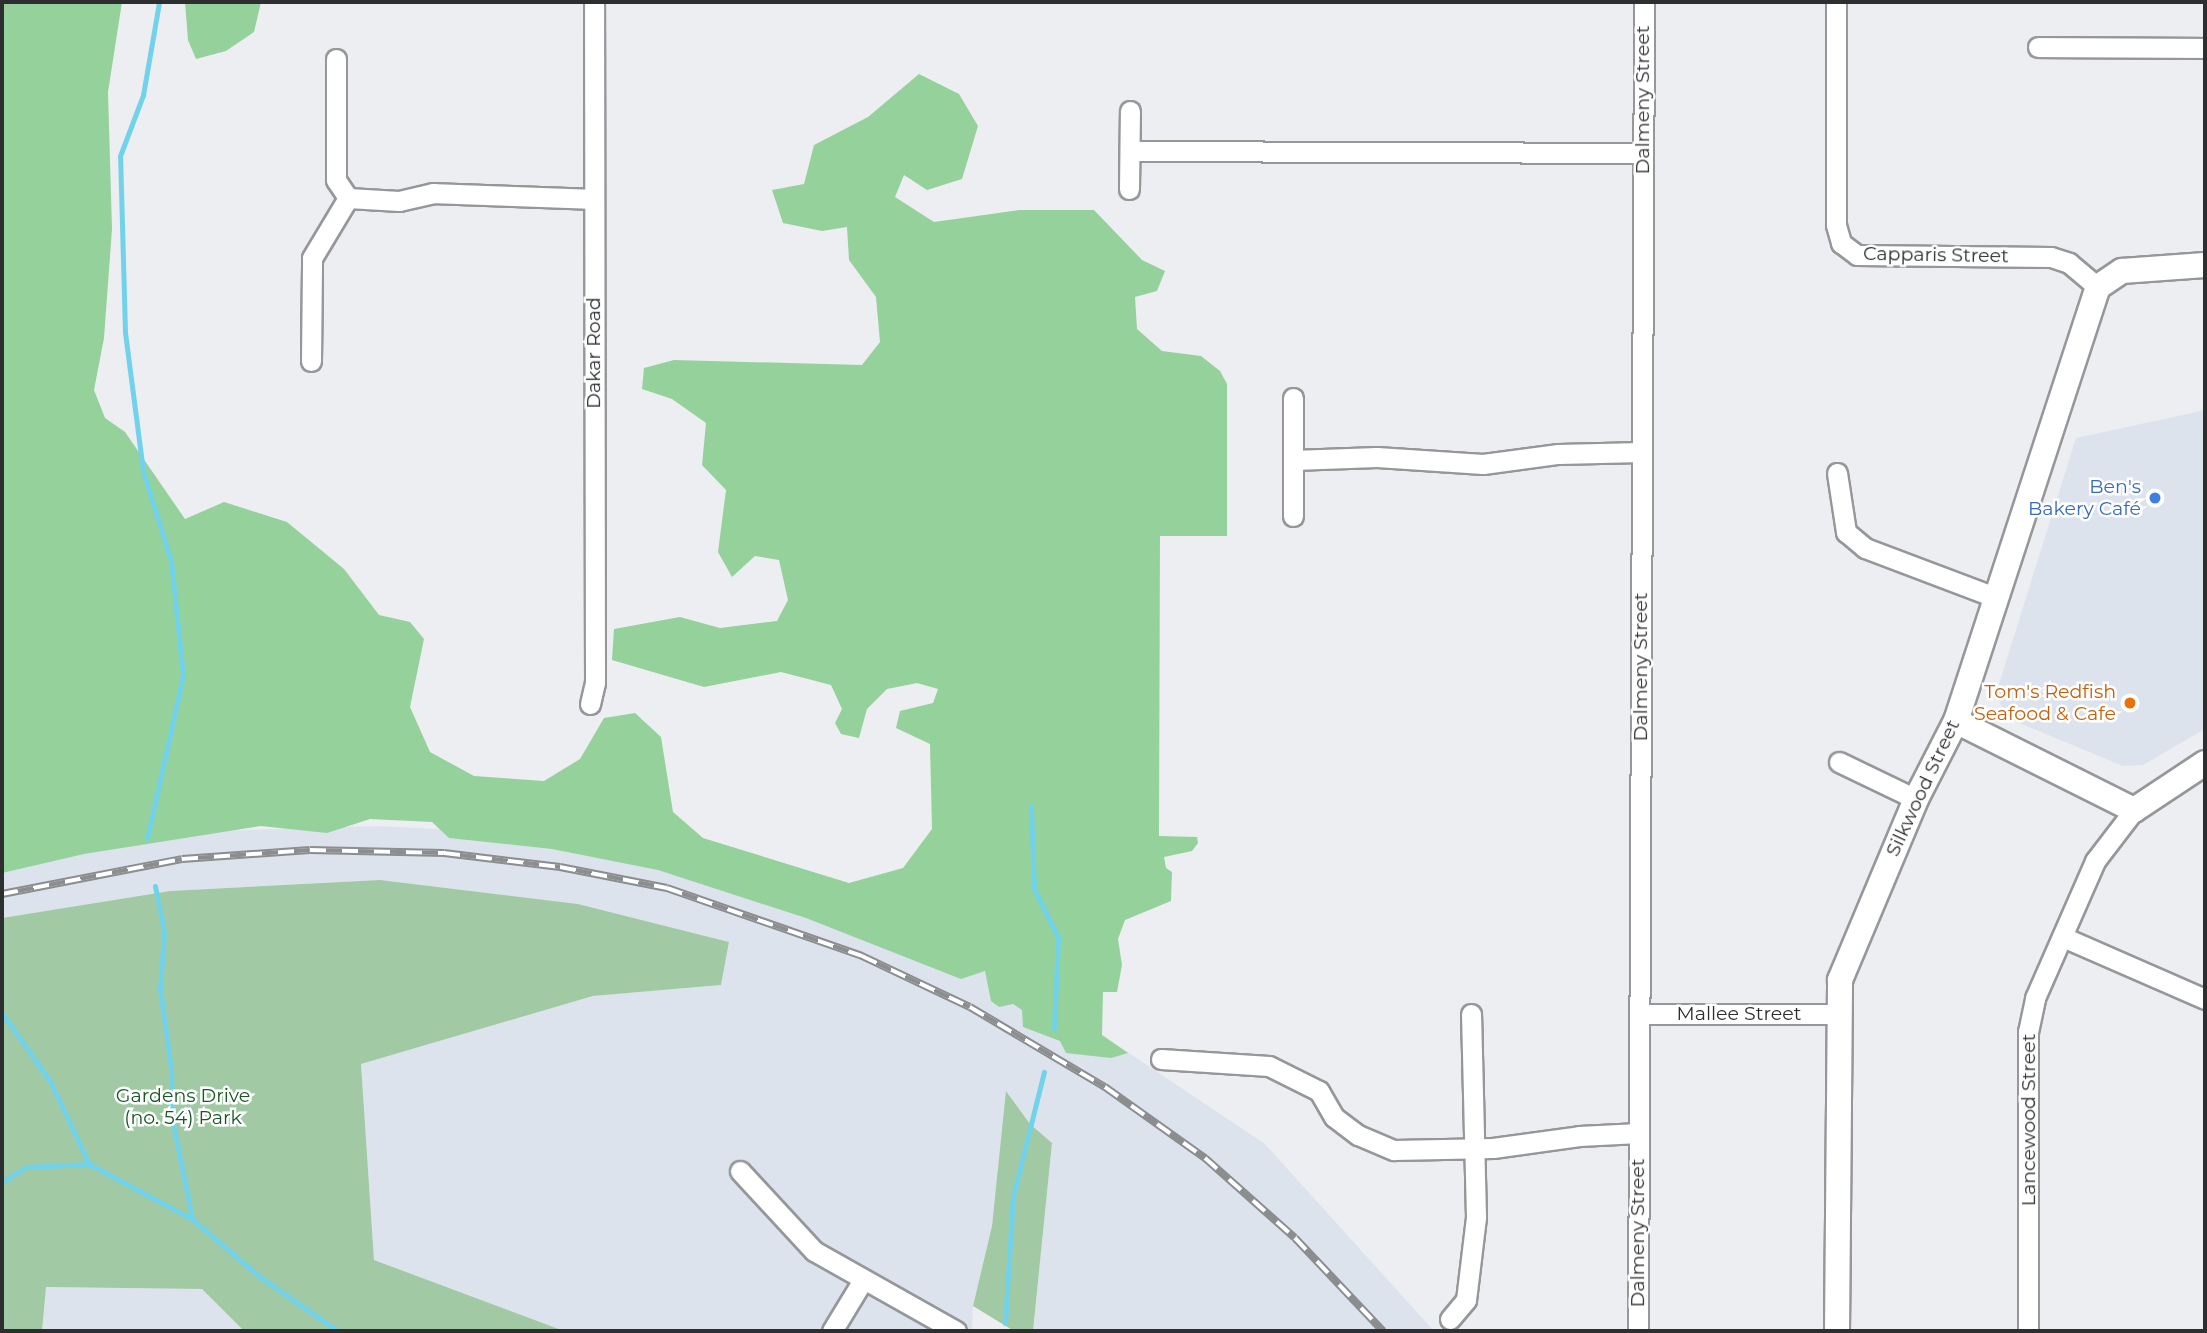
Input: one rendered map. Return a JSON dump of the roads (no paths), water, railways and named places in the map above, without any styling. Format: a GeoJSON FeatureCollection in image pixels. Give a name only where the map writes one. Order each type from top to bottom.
{"type":"FeatureCollection","features":[{"type":"Feature","properties":{"kind":"street","name":"Dakar Road"},"geometry":{"type":"LineString","coordinates":[[590,704],[595,683],[594,2]]}},
{"type":"Feature","properties":{"kind":"street","name":"Dalmeny Street"},"geometry":{"type":"LineString","coordinates":[[1638,1331],[1644,2]]}},
{"type":"Feature","properties":{"kind":"street","name":"Capparis Street"},"geometry":{"type":"LineString","coordinates":[[1836,2],[1836,225],[1842,243],[1857,255],[2052,257],[2068,263],[2098,287]]}},
{"type":"Feature","properties":{"kind":"street"},"geometry":{"type":"LineString","coordinates":[[2038,47],[2205,48]]}},
{"type":"Feature","properties":{"kind":"street"},"geometry":{"type":"LineString","coordinates":[[336,59],[336,180],[348,198]]}},
{"type":"Feature","properties":{"kind":"street"},"geometry":{"type":"LineString","coordinates":[[1129,189],[1130,111]]}},
{"type":"Feature","properties":{"kind":"street"},"geometry":{"type":"LineString","coordinates":[[1130,151],[1643,153]]}},
{"type":"Feature","properties":{"kind":"street"},"geometry":{"type":"LineString","coordinates":[[348,198],[399,201],[433,193],[593,199]]}},
{"type":"Feature","properties":{"kind":"street"},"geometry":{"type":"LineString","coordinates":[[311,361],[312,258],[348,198]]}},
{"type":"Feature","properties":{"kind":"street"},"geometry":{"type":"LineString","coordinates":[[2098,287],[2122,271],[2205,265]]}},
{"type":"Feature","properties":{"kind":"street","name":"Silkwood Street"},"geometry":{"type":"LineString","coordinates":[[1837,1331],[1840,979],[1916,799],[1956,721],[2098,287]]}},
{"type":"Feature","properties":{"kind":"street"},"geometry":{"type":"LineString","coordinates":[[1293,398],[1293,516]]}},
{"type":"Feature","properties":{"kind":"street"},"geometry":{"type":"LineString","coordinates":[[1293,460],[1377,457],[1483,464],[1559,454],[1642,452]]}},
{"type":"Feature","properties":{"kind":"street"},"geometry":{"type":"LineString","coordinates":[[1838,473],[1846,532],[1865,548],[1995,597]]}},
{"type":"Feature","properties":{"kind":"street"},"geometry":{"type":"LineString","coordinates":[[1956,721],[2134,810]]}},
{"type":"Feature","properties":{"kind":"street"},"geometry":{"type":"LineString","coordinates":[[1839,762],[1916,799]]}},
{"type":"Feature","properties":{"kind":"street","name":"Lancewood Street"},"geometry":{"type":"LineString","coordinates":[[2028,1331],[2028,1032],[2035,998],[2095,861],[2134,810],[2205,763]]}},
{"type":"Feature","properties":{"kind":"street"},"geometry":{"type":"LineString","coordinates":[[2063,937],[2205,999]]}},
{"type":"Feature","properties":{"kind":"street"},"geometry":{"type":"LineString","coordinates":[[1450,1320],[1466,1300],[1476,1217],[1477,1149],[1471,1014]]}},
{"type":"Feature","properties":{"kind":"street","name":"Mallee Street"},"geometry":{"type":"LineString","coordinates":[[1639,1014],[1838,1014]]}},
{"type":"Feature","properties":{"kind":"street"},"geometry":{"type":"LineString","coordinates":[[1161,1059],[1269,1066],[1319,1091],[1334,1117],[1357,1135],[1394,1150],[1477,1149],[1639,1133]]}},
{"type":"Feature","properties":{"kind":"street"},"geometry":{"type":"LineString","coordinates":[[740,1171],[814,1251],[956,1331]]}},
{"type":"Feature","properties":{"kind":"street"},"geometry":{"type":"LineString","coordinates":[[832,1331],[863,1280]]}},
{"type":"Feature","properties":{"kind":"waterway"},"geometry":{"type":"LineString","coordinates":[[147,839],[183,675],[171,561],[143,471],[125,332],[120,156],[143,95],[159,2]]}},
{"type":"Feature","properties":{"kind":"waterway"},"geometry":{"type":"LineString","coordinates":[[1031,806],[1034,889],[1058,937],[1054,1029]]}},
{"type":"Feature","properties":{"kind":"waterway"},"geometry":{"type":"LineString","coordinates":[[155,886],[164,932],[160,989],[171,1068],[172,1118],[192,1218]]}},
{"type":"Feature","properties":{"kind":"waterway"},"geometry":{"type":"LineString","coordinates":[[2,1013],[50,1081],[89,1164],[192,1219],[260,1277],[338,1331]]}},
{"type":"Feature","properties":{"kind":"waterway"},"geometry":{"type":"LineString","coordinates":[[1005,1323],[1013,1196],[1044,1072]]}},
{"type":"Feature","properties":{"kind":"waterway"},"geometry":{"type":"LineString","coordinates":[[2,1182],[26,1167],[89,1164]]}},
{"type":"Feature","properties":{"kind":"railway"},"geometry":{"type":"LineString","coordinates":[[2,894],[182,859],[310,850],[444,853],[560,867],[667,888],[862,956],[970,1007],[1105,1087],[1205,1158],[1295,1238],[1383,1331]]}},
{"type":"Feature","properties":{"kind":"place","name":"Ben's Bakery Café"},"geometry":{"type":"Point","coordinates":[2155,498]}},
{"type":"Feature","properties":{"kind":"place","name":"Tom's Redfish Seafood & Cafe"},"geometry":{"type":"Point","coordinates":[2130,703]}},
{"type":"Feature","properties":{"kind":"park label","name":"Gardens Drive (no. 54) Park"},"geometry":{"type":"Point","coordinates":[183,1107]}}]}
